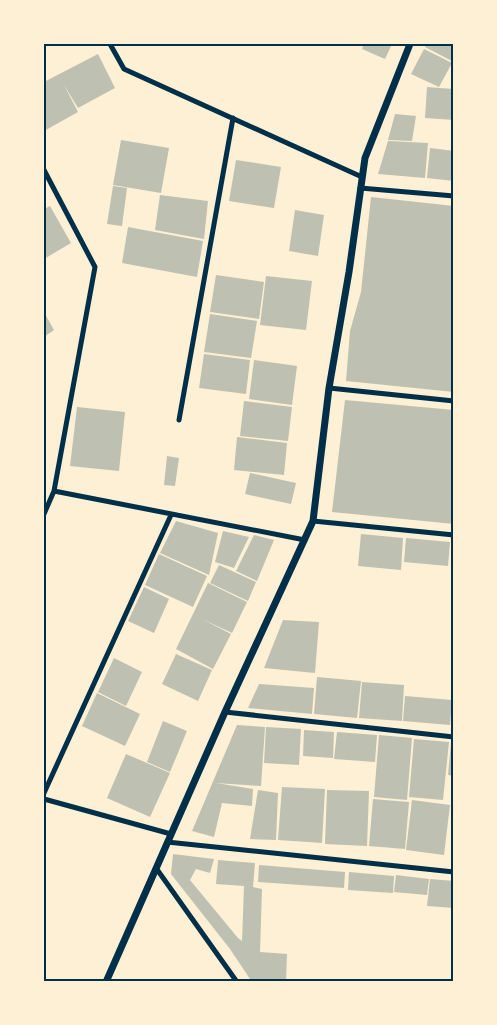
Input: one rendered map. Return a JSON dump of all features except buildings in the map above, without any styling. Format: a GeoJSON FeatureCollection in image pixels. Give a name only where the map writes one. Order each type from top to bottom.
{"type":"FeatureCollection","features":[{"type":"Feature","properties":{"kind":"street"},"geometry":{"type":"LineString","coordinates":[[110,44],[124,69],[362,177]]}},
{"type":"Feature","properties":{"kind":"street"},"geometry":{"type":"LineString","coordinates":[[106,981],[225,712],[313,521],[328,388],[349,272],[365,158],[410,44]]}},
{"type":"Feature","properties":{"kind":"street"},"geometry":{"type":"LineString","coordinates":[[179,420],[233,118]]}},
{"type":"Feature","properties":{"kind":"street"},"geometry":{"type":"LineString","coordinates":[[44,170],[95,267],[54,491],[44,514]]}},
{"type":"Feature","properties":{"kind":"street"},"geometry":{"type":"LineString","coordinates":[[360,188],[453,196]]}},
{"type":"Feature","properties":{"kind":"street"},"geometry":{"type":"LineString","coordinates":[[328,388],[453,400]]}},
{"type":"Feature","properties":{"kind":"street"},"geometry":{"type":"LineString","coordinates":[[54,491],[305,540]]}},
{"type":"Feature","properties":{"kind":"street"},"geometry":{"type":"LineString","coordinates":[[44,793],[171,515]]}},
{"type":"Feature","properties":{"kind":"street"},"geometry":{"type":"LineString","coordinates":[[313,521],[453,536]]}},
{"type":"Feature","properties":{"kind":"street"},"geometry":{"type":"LineString","coordinates":[[225,712],[453,737]]}},
{"type":"Feature","properties":{"kind":"street"},"geometry":{"type":"LineString","coordinates":[[44,800],[171,834]]}},
{"type":"Feature","properties":{"kind":"street"},"geometry":{"type":"LineString","coordinates":[[167,842],[453,872]]}},
{"type":"Feature","properties":{"kind":"street"},"geometry":{"type":"LineString","coordinates":[[156,868],[237,981]]}}]}
